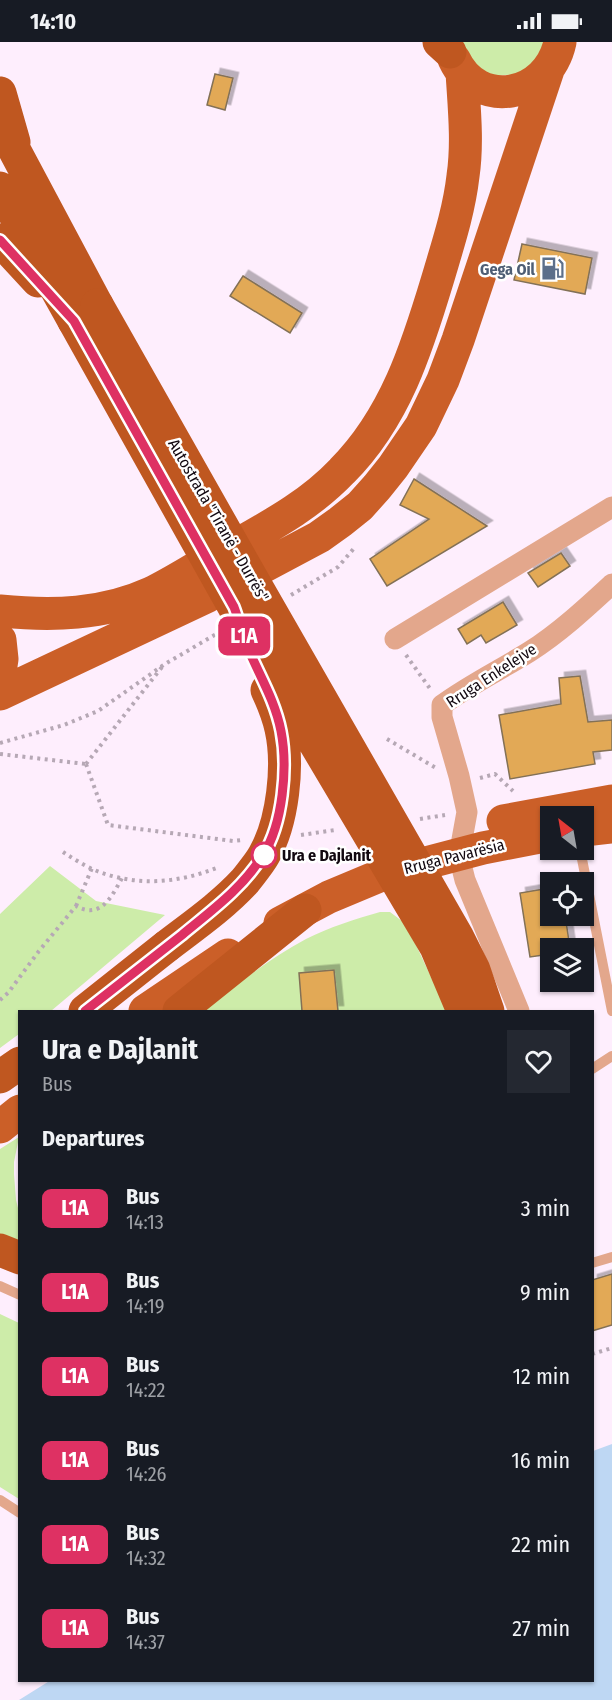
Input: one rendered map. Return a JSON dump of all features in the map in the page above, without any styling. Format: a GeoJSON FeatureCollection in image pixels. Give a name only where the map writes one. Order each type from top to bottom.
{"type":"FeatureCollection","features":[{"type":"Feature","properties":{"kind":"highway"},"geometry":{"type":"LineString","coordinates":[[0,93],[17,153]]}},
{"type":"Feature","properties":{"kind":"highway","name":"Autostrada \"Tiranë - Durrës\""},"geometry":{"type":"LineString","coordinates":[[0,123],[17,153],[86,313],[234,607],[436,947],[463,1010]]}},
{"type":"Feature","properties":{"kind":"highway","name":"Autostrada \"Tiranë - Durrës\""},"geometry":{"type":"LineString","coordinates":[[0,188],[86,313],[259,591],[457,936],[474,970],[488,1010]]}},
{"type":"Feature","properties":{"kind":"highway"},"geometry":{"type":"LineString","coordinates":[[0,240],[86,313]]}},
{"type":"Feature","properties":{"kind":"highway"},"geometry":{"type":"LineString","coordinates":[[86,1010],[219,905],[244,881],[264,855],[275,827],[284,778],[281,731],[277,714],[247,646],[234,607]]}},
{"type":"Feature","properties":{"kind":"highway"},"geometry":{"type":"LineString","coordinates":[[180,1010],[305,910]]}},
{"type":"Feature","properties":{"kind":"highway"},"geometry":{"type":"LineString","coordinates":[[0,1077],[18,1064]]}},
{"type":"Feature","properties":{"kind":"highway"},"geometry":{"type":"LineString","coordinates":[[0,1250],[18,1257]]}},
{"type":"Feature","properties":{"kind":"main road"},"geometry":{"type":"LineString","coordinates":[[450,52],[470,80],[497,91],[511,91],[538,80],[554,56]]}},
{"type":"Feature","properties":{"kind":"main road"},"geometry":{"type":"LineString","coordinates":[[0,611],[40,614],[82,613],[121,604],[153,592],[293,512],[326,487],[358,454],[398,392],[418,343],[460,200],[464,174],[465,123],[450,52]]}},
{"type":"Feature","properties":{"kind":"main road"},"geometry":{"type":"LineString","coordinates":[[0,694],[228,585],[319,537],[360,506],[393,467],[421,426],[443,380],[554,56]]}},
{"type":"Feature","properties":{"kind":"main road"},"geometry":{"type":"LineString","coordinates":[[0,640],[2,659],[0,672]]}},
{"type":"Feature","properties":{"kind":"main road","name":"Rruga Pavarësia"},"geometry":{"type":"LineString","coordinates":[[146,1010],[227,956],[329,897],[460,844],[516,818],[612,801]]}},
{"type":"Feature","properties":{"kind":"main road"},"geometry":{"type":"LineString","coordinates":[[594,830],[612,827]]}},
{"type":"Feature","properties":{"kind":"main road","name":"Rruga Pavarësia"},"geometry":{"type":"LineString","coordinates":[[460,844],[492,846],[540,837]]}},
{"type":"Feature","properties":{"kind":"main road"},"geometry":{"type":"LineString","coordinates":[[0,1107],[18,1096]]}},
{"type":"Feature","properties":{"kind":"main road"},"geometry":{"type":"LineString","coordinates":[[0,1127],[18,1113]]}},
{"type":"Feature","properties":{"kind":"street"},"geometry":{"type":"LineString","coordinates":[[395,639],[612,507]]}},
{"type":"Feature","properties":{"kind":"street","name":"Rruga Enkelejve"},"geometry":{"type":"LineString","coordinates":[[460,844],[467,812],[442,717],[442,705],[530,651],[560,629],[612,584]]}},
{"type":"Feature","properties":{"kind":"street"},"geometry":{"type":"LineString","coordinates":[[460,844],[465,880],[519,1010]]}},
{"type":"Feature","properties":{"kind":"lane"},"geometry":{"type":"LineString","coordinates":[[582,860],[612,1011]]}},
{"type":"Feature","properties":{"kind":"lane"},"geometry":{"type":"LineString","coordinates":[[594,1068],[612,1056]]}},
{"type":"Feature","properties":{"kind":"lane"},"geometry":{"type":"LineString","coordinates":[[594,1262],[612,1257]]}},
{"type":"Feature","properties":{"kind":"lane"},"geometry":{"type":"LineString","coordinates":[[0,1286],[18,1294]]}},
{"type":"Feature","properties":{"kind":"lane"},"geometry":{"type":"LineString","coordinates":[[0,1500],[18,1512]]}},
{"type":"Feature","properties":{"kind":"path"},"geometry":{"type":"LineString","coordinates":[[395,639],[442,705]]}},
{"type":"Feature","properties":{"kind":"path"},"geometry":{"type":"LineString","coordinates":[[86,764],[165,664]]}},
{"type":"Feature","properties":{"kind":"path"},"geometry":{"type":"LineString","coordinates":[[387,739],[461,784],[495,774],[514,792]]}},
{"type":"Feature","properties":{"kind":"path"},"geometry":{"type":"LineString","coordinates":[[0,754],[86,764]]}},
{"type":"Feature","properties":{"kind":"path"},"geometry":{"type":"LineString","coordinates":[[86,764],[108,825],[233,842]]}},
{"type":"Feature","properties":{"kind":"path"},"geometry":{"type":"LineString","coordinates":[[0,1000],[8,993],[76,906],[92,868]]}},
{"type":"Feature","properties":{"kind":"path"},"geometry":{"type":"LineString","coordinates":[[76,906],[91,911],[100,908],[111,898],[122,878]]}},
{"type":"Feature","properties":{"kind":"path"},"geometry":{"type":"LineString","coordinates":[[594,1353],[612,1348]]}},
{"type":"Feature","properties":{"kind":"green space"},"geometry":{"type":"Polygon","coordinates":[[[460,42],[550,42],[530,74],[483,76],[460,42]]]}},
{"type":"Feature","properties":{"kind":"green space"},"geometry":{"type":"Polygon","coordinates":[[[50,866],[96,901],[165,915],[52,1010],[18,1010],[18,1035],[0,1048],[0,914],[50,866]]]}},
{"type":"Feature","properties":{"kind":"green space"},"geometry":{"type":"Polygon","coordinates":[[[380,912],[390,912],[402,921],[447,1010],[205,1010],[254,972],[293,946],[352,920],[380,912]]]}},
{"type":"Feature","properties":{"kind":"green space"},"geometry":{"type":"Polygon","coordinates":[[[18,1138],[14,1174],[18,1208],[18,1246],[0,1238],[0,1149],[18,1138]]]}},
{"type":"Feature","properties":{"kind":"green space"},"geometry":{"type":"Polygon","coordinates":[[[0,1314],[18,1323],[18,1498],[0,1487],[0,1314]]]}},
{"type":"Feature","properties":{"kind":"water"},"geometry":{"type":"Polygon","coordinates":[[[612,1444],[612,1700],[19,1700],[48,1682],[594,1682],[594,1451],[612,1444]]]}},
{"type":"Feature","properties":{"kind":"building"},"geometry":{"type":"Polygon","coordinates":[[[215,74],[233,78],[225,110],[207,105],[215,74]]]}},
{"type":"Feature","properties":{"kind":"building","name":"Gega Oil"},"geometry":{"type":"Polygon","coordinates":[[[522,244],[592,258],[585,294],[514,280],[522,244]]]}},
{"type":"Feature","properties":{"kind":"building"},"geometry":{"type":"Polygon","coordinates":[[[243,276],[302,313],[290,333],[230,296],[243,276]]]}},
{"type":"Feature","properties":{"kind":"building"},"geometry":{"type":"Polygon","coordinates":[[[414,479],[487,526],[387,586],[370,559],[429,519],[400,505],[414,479]]]}},
{"type":"Feature","properties":{"kind":"building"},"geometry":{"type":"Polygon","coordinates":[[[561,553],[570,566],[538,587],[528,573],[561,553]]]}},
{"type":"Feature","properties":{"kind":"building"},"geometry":{"type":"Polygon","coordinates":[[[503,602],[517,625],[486,643],[481,635],[467,644],[458,629],[503,602]]]}},
{"type":"Feature","properties":{"kind":"building"},"geometry":{"type":"Polygon","coordinates":[[[580,676],[588,722],[612,720],[612,750],[593,752],[595,764],[510,779],[499,715],[561,704],[559,678],[580,676]]]}},
{"type":"Feature","properties":{"kind":"building"},"geometry":{"type":"Polygon","coordinates":[[[540,890],[540,926],[567,926],[568,938],[540,938],[540,956],[530,957],[520,893],[540,890]]]}},
{"type":"Feature","properties":{"kind":"building"},"geometry":{"type":"Polygon","coordinates":[[[334,970],[338,1010],[302,1010],[299,973],[334,970]]]}},
{"type":"Feature","properties":{"kind":"building"},"geometry":{"type":"Polygon","coordinates":[[[612,1274],[612,1325],[594,1330],[594,1279],[612,1274]]]}},
{"type":"Feature","properties":{"kind":"bus line","name":"L1A"},"geometry":{"type":"LineString","coordinates":[[0,240],[74,321],[234,607],[247,646],[277,714],[284,750],[284,778],[280,804],[275,827],[264,855],[244,881],[219,905],[86,1010]]}},
{"type":"Feature","properties":{"kind":"place","name":"Gega Oil"},"geometry":{"type":"Point","coordinates":[553,269]}},
{"type":"Feature","properties":{"kind":"place","name":"Ura e Dajlanit"},"geometry":{"type":"Point","coordinates":[264,855]}}]}
